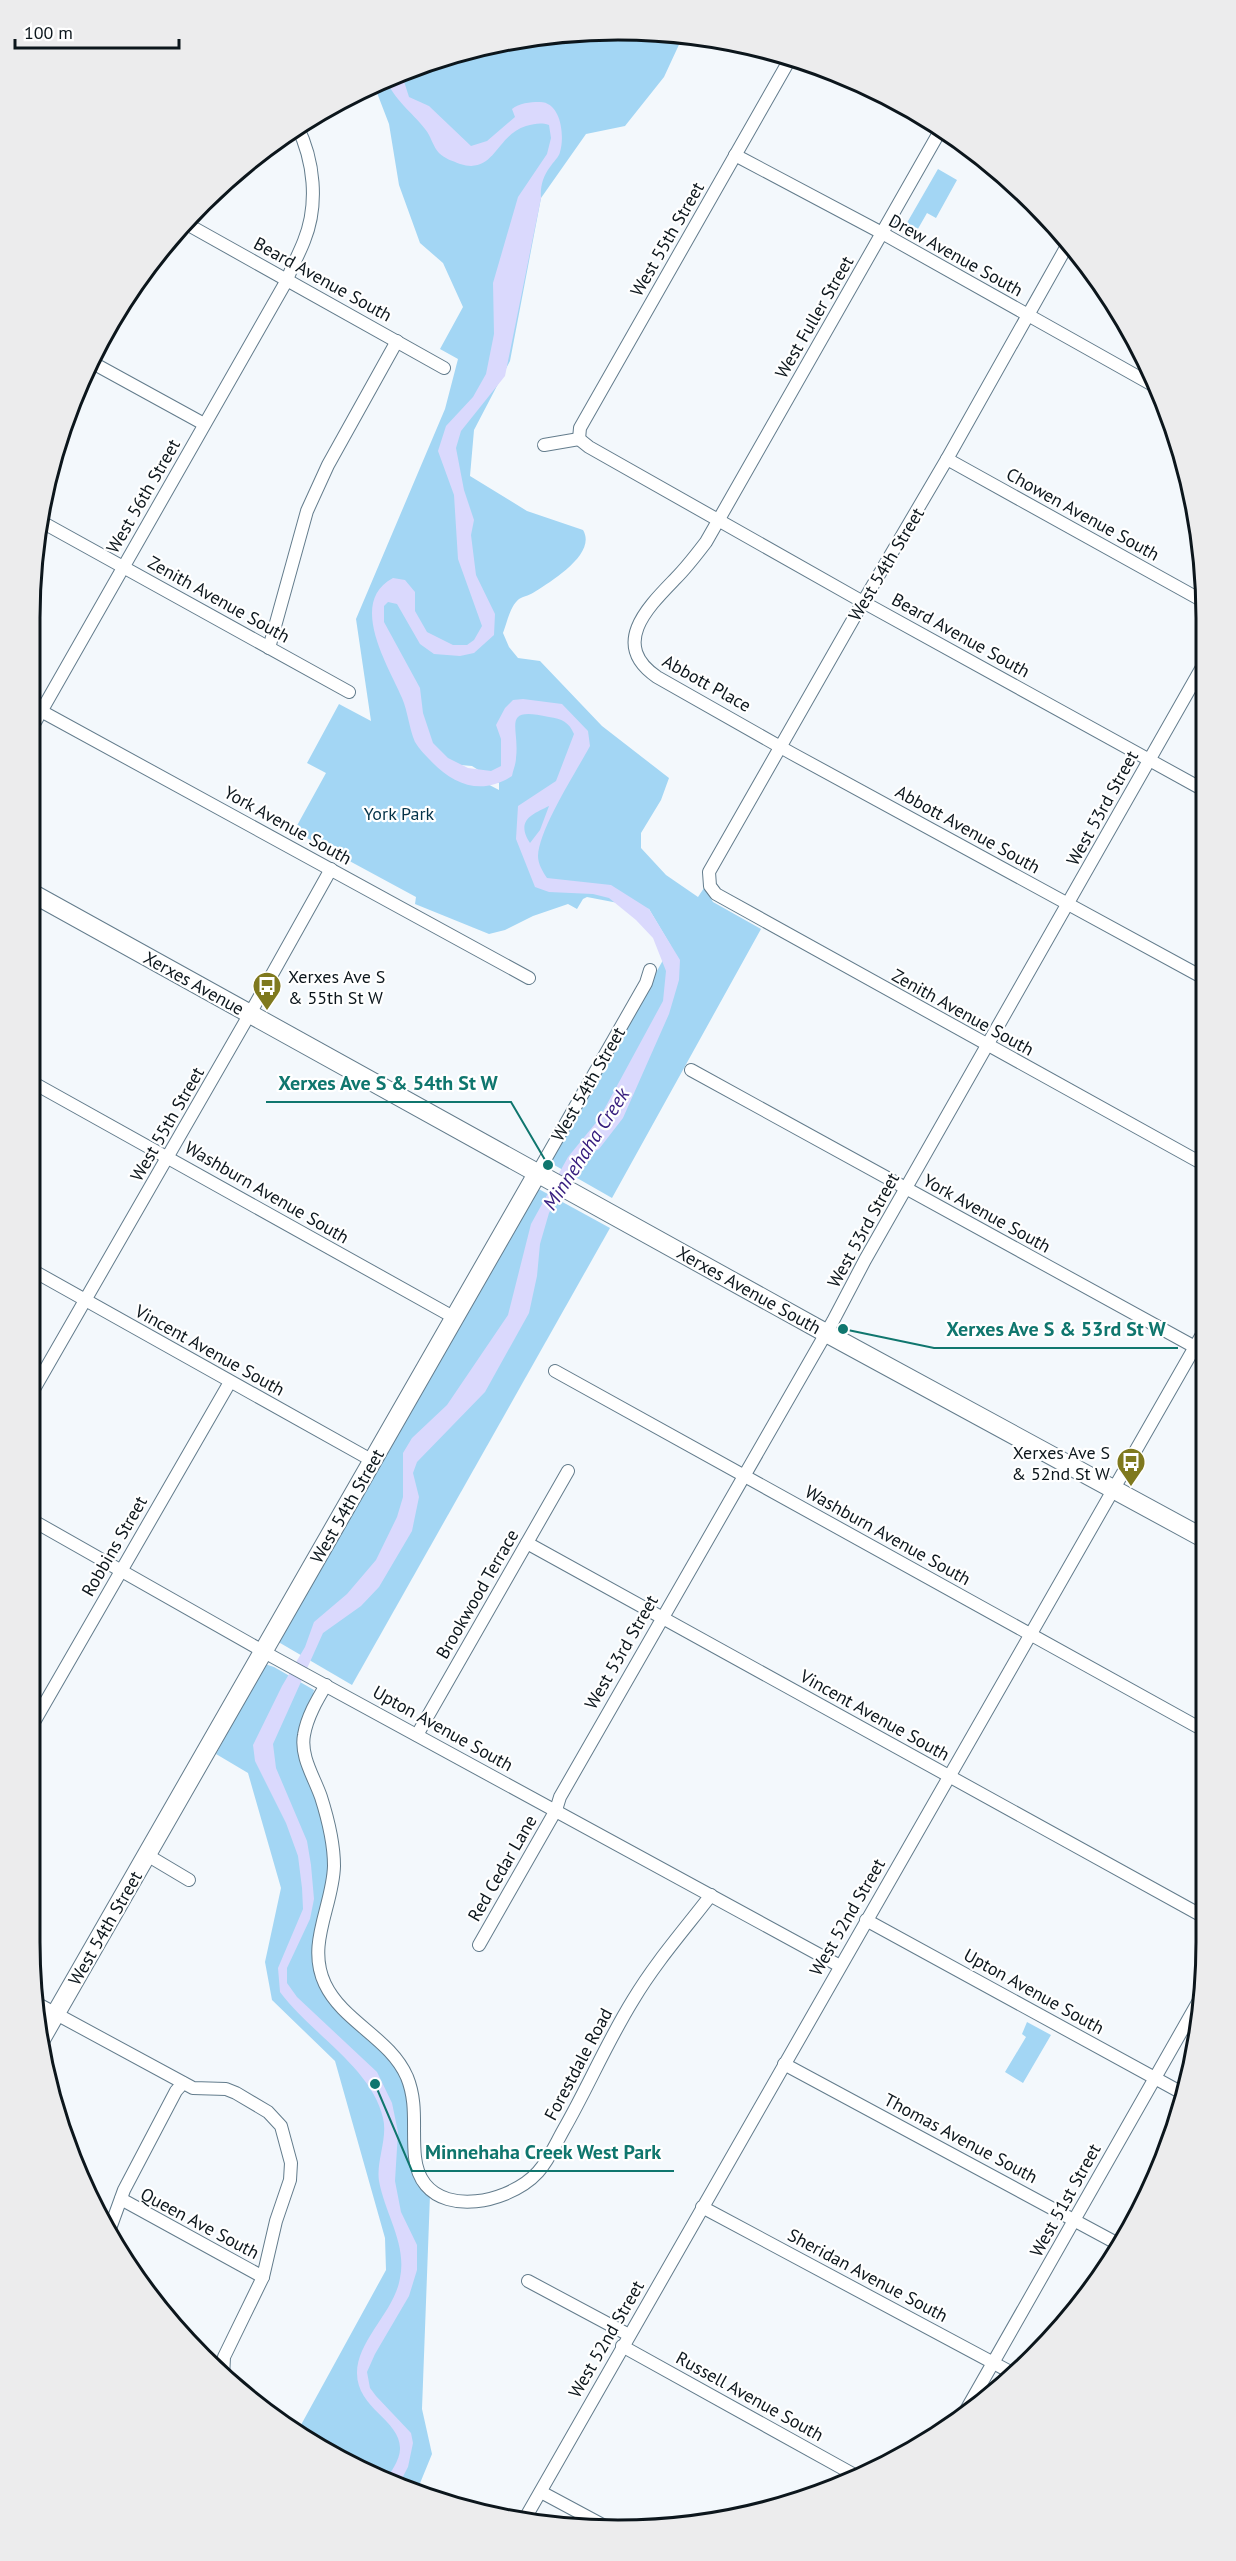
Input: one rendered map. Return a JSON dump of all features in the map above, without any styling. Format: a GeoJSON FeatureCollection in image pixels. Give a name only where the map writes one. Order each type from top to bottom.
{"type":"FeatureCollection","features":[{"type":"Feature","properties":{"kind":"street","name":"West 55th Street"},"geometry":{"type":"LineString","coordinates":[[579,439],[580,428],[786,66]]}},
{"type":"Feature","properties":{"kind":"street"},"geometry":{"type":"LineString","coordinates":[[287,280],[305,239],[311,215],[313,190],[308,156],[301,136]]}},
{"type":"Feature","properties":{"kind":"street","name":"West Fuller Street"},"geometry":{"type":"LineString","coordinates":[[718,521],[937,137]]}},
{"type":"Feature","properties":{"kind":"street","name":"Drew Avenue South"},"geometry":{"type":"LineString","coordinates":[[735,155],[882,233],[1144,380]]}},
{"type":"Feature","properties":{"kind":"street","name":"Beard Avenue South"},"geometry":{"type":"LineString","coordinates":[[193,228],[444,368]]}},
{"type":"Feature","properties":{"kind":"street","name":"West 54th Street"},"geometry":{"type":"LineString","coordinates":[[710,886],[709,872],[1064,251]]}},
{"type":"Feature","properties":{"kind":"street","name":"West 56th Street"},"geometry":{"type":"LineString","coordinates":[[40,702],[123,567],[287,280]]}},
{"type":"Feature","properties":{"kind":"street"},"geometry":{"type":"LineString","coordinates":[[269,648],[307,510],[328,465],[397,341]]}},
{"type":"Feature","properties":{"kind":"street"},"geometry":{"type":"LineString","coordinates":[[99,366],[204,424]]}},
{"type":"Feature","properties":{"kind":"street"},"geometry":{"type":"LineString","coordinates":[[544,445],[579,439]]}},
{"type":"Feature","properties":{"kind":"street","name":"Beard Avenue South"},"geometry":{"type":"LineString","coordinates":[[579,439],[589,447],[718,521],[1196,786]]}},
{"type":"Feature","properties":{"kind":"street","name":"Chowen Avenue South"},"geometry":{"type":"LineString","coordinates":[[947,459],[1195,597]]}},
{"type":"Feature","properties":{"kind":"street","name":"Abbott Place"},"geometry":{"type":"LineString","coordinates":[[718,521],[691,562],[648,607],[638,623],[635,647],[647,670],[781,746]]}},
{"type":"Feature","properties":{"kind":"street","name":"Zenith Avenue South"},"geometry":{"type":"LineString","coordinates":[[48,525],[349,692]]}},
{"type":"Feature","properties":{"kind":"street","name":"West 53rd Street"},"geometry":{"type":"LineString","coordinates":[[556,1810],[560,1797],[826,1333],[1196,678]]}},
{"type":"Feature","properties":{"kind":"street","name":"York Avenue South"},"geometry":{"type":"LineString","coordinates":[[40,710],[529,978]]}},
{"type":"Feature","properties":{"kind":"street","name":"Abbott Avenue South"},"geometry":{"type":"LineString","coordinates":[[781,746],[1196,973]]}},
{"type":"Feature","properties":{"kind":"street","name":"West 55th Street"},"geometry":{"type":"LineString","coordinates":[[40,1378],[211,1085],[248,1013],[256,1003],[331,869]]}},
{"type":"Feature","properties":{"kind":"street","name":"Zenith Avenue South"},"geometry":{"type":"LineString","coordinates":[[710,886],[716,894],[1196,1160]]}},
{"type":"Feature","properties":{"kind":"street","name":"Xerxes Avenue"},"geometry":{"type":"LineString","coordinates":[[40,898],[578,1194]]}},
{"type":"Feature","properties":{"kind":"street","name":"West 54th Street"},"geometry":{"type":"LineString","coordinates":[[47,2029],[455,1318],[545,1176],[646,983],[650,970]]}},
{"type":"Feature","properties":{"kind":"street","name":"York Avenue South"},"geometry":{"type":"LineString","coordinates":[[691,1070],[1196,1348]]}},
{"type":"Feature","properties":{"kind":"street","name":"Washburn Avenue South"},"geometry":{"type":"LineString","coordinates":[[40,1087],[455,1318]]}},
{"type":"Feature","properties":{"kind":"street","name":"Xerxes Avenue South"},"geometry":{"type":"LineString","coordinates":[[578,1194],[826,1333],[1196,1535]]}},
{"type":"Feature","properties":{"kind":"street","name":"Vincent Avenue South"},"geometry":{"type":"LineString","coordinates":[[40,1274],[373,1461]]}},
{"type":"Feature","properties":{"kind":"street","name":"West 52nd Street"},"geometry":{"type":"LineString","coordinates":[[528,2513],[1112,1488],[1196,1355]]}},
{"type":"Feature","properties":{"kind":"street","name":"Washburn Avenue South"},"geometry":{"type":"LineString","coordinates":[[555,1371],[1196,1726]]}},
{"type":"Feature","properties":{"kind":"street","name":"Robbins Street"},"geometry":{"type":"LineString","coordinates":[[40,1712],[230,1382]]}},
{"type":"Feature","properties":{"kind":"street","name":"Brookwood Terrace"},"geometry":{"type":"LineString","coordinates":[[417,1735],[568,1471]]}},
{"type":"Feature","properties":{"kind":"street","name":"Upton Avenue South"},"geometry":{"type":"LineString","coordinates":[[40,1525],[264,1651],[840,1966]]}},
{"type":"Feature","properties":{"kind":"street","name":"Vincent Avenue South"},"geometry":{"type":"LineString","coordinates":[[527,1543],[1196,1912]]}},
{"type":"Feature","properties":{"kind":"street","name":"Forestdale Road"},"geometry":{"type":"LineString","coordinates":[[326,1684],[307,1720],[303,1737],[304,1755],[328,1818],[334,1865],[331,1890],[320,1930],[318,1948],[320,1966],[324,1983],[334,1999],[392,2054],[406,2074],[413,2093],[415,2157],[419,2172],[438,2195],[453,2202],[468,2204],[504,2194],[523,2185],[539,2171],[633,2000],[657,1963],[711,1895]]}},
{"type":"Feature","properties":{"kind":"street","name":"Red Cedar Lane"},"geometry":{"type":"LineString","coordinates":[[479,1945],[556,1810]]}},
{"type":"Feature","properties":{"kind":"street"},"geometry":{"type":"LineString","coordinates":[[147,1855],[189,1880]]}},
{"type":"Feature","properties":{"kind":"street","name":"Upton Avenue South"},"geometry":{"type":"LineString","coordinates":[[866,1920],[1176,2090]]}},
{"type":"Feature","properties":{"kind":"street"},"geometry":{"type":"LineString","coordinates":[[44,2008],[183,2083],[204,2089],[226,2089],[268,2112],[281,2126],[291,2163],[290,2180],[276,2222],[263,2277],[224,2357],[224,2364]]}},
{"type":"Feature","properties":{"kind":"street","name":"West 51st Street"},"geometry":{"type":"LineString","coordinates":[[970,2401],[1191,2014]]}},
{"type":"Feature","properties":{"kind":"street","name":"Thomas Avenue South"},"geometry":{"type":"LineString","coordinates":[[784,2064],[1112,2241]]}},
{"type":"Feature","properties":{"kind":"street"},"geometry":{"type":"LineString","coordinates":[[113,2222],[121,2199],[176,2091],[183,2083]]}},
{"type":"Feature","properties":{"kind":"street","name":"Queen Ave South"},"geometry":{"type":"LineString","coordinates":[[121,2199],[263,2277]]}},
{"type":"Feature","properties":{"kind":"street","name":"Sheridan Avenue South"},"geometry":{"type":"LineString","coordinates":[[702,2207],[1007,2369]]}},
{"type":"Feature","properties":{"kind":"street","name":"Russell Avenue South"},"geometry":{"type":"LineString","coordinates":[[528,2281],[850,2472]]}},
{"type":"Feature","properties":{"kind":"street"},"geometry":{"type":"LineString","coordinates":[[541,2492],[592,2519]]}},
{"type":"Feature","properties":{"kind":"green space","name":"York Park"},"geometry":{"type":"Polygon","coordinates":[[[618,40],[679,44],[664,77],[625,126],[586,134],[541,198],[510,361],[474,430],[470,476],[527,511],[583,530],[586,539],[579,557],[562,573],[519,599],[513,606],[503,633],[509,647],[518,658],[540,661],[602,726],[669,778],[661,800],[641,833],[641,848],[666,875],[698,897],[704,888],[713,902],[761,929],[612,1198],[549,1162],[671,946],[649,909],[587,897],[577,909],[568,904],[533,916],[505,930],[489,934],[415,904],[416,897],[294,831],[326,773],[307,763],[339,704],[371,721],[356,619],[445,409],[458,359],[440,349],[463,307],[443,263],[420,243],[399,185],[389,124],[377,93],[432,71],[469,60],[543,45],[580,42],[618,40]],[[449,764],[499,790],[499,783],[472,766],[449,764]]]}},
{"type":"Feature","properties":{"kind":"green space"},"geometry":{"type":"Polygon","coordinates":[[[938,169],[957,180],[936,218],[927,213],[915,234],[904,228],[938,169]]]}},
{"type":"Feature","properties":{"kind":"green space"},"geometry":{"type":"Polygon","coordinates":[[[535,1187],[610,1228],[352,1685],[275,1640],[535,1187]]]}},
{"type":"Feature","properties":{"kind":"green space"},"geometry":{"type":"Polygon","coordinates":[[[265,1664],[314,1690],[303,1737],[332,1842],[320,1930],[324,1983],[406,2074],[415,2157],[430,2195],[422,2409],[432,2454],[419,2485],[363,2461],[301,2425],[386,2270],[385,2238],[335,2061],[272,2000],[265,1962],[281,1888],[248,1773],[216,1754],[265,1664]]]}},
{"type":"Feature","properties":{"kind":"green space"},"geometry":{"type":"Polygon","coordinates":[[[1027,2022],[1051,2035],[1023,2083],[1005,2072],[1026,2037],[1022,2034],[1027,2022]]]}},
{"type":"Feature","properties":{"kind":"water","name":"Minnehaha Creek"},"geometry":{"type":"Polygon","coordinates":[[[404,81],[409,97],[429,106],[471,146],[487,141],[515,117],[512,109],[515,107],[532,102],[546,103],[557,113],[562,137],[559,154],[542,182],[541,198],[505,376],[461,431],[456,448],[464,490],[474,520],[471,535],[476,575],[495,614],[494,635],[474,653],[460,656],[434,654],[420,644],[397,604],[388,602],[384,606],[384,622],[420,688],[423,713],[433,743],[448,758],[468,768],[491,771],[501,766],[501,739],[496,725],[505,708],[513,700],[523,699],[562,704],[588,731],[590,746],[545,831],[538,856],[540,865],[547,878],[611,885],[649,909],[680,960],[679,980],[669,1014],[623,1118],[599,1149],[576,1164],[549,1213],[540,1244],[537,1276],[529,1313],[485,1392],[417,1462],[413,1473],[419,1497],[412,1531],[379,1587],[361,1606],[323,1633],[273,1744],[276,1768],[307,1841],[314,1899],[310,1919],[287,1968],[287,1983],[297,1997],[377,2072],[392,2103],[398,2132],[395,2181],[401,2212],[417,2245],[417,2270],[409,2296],[367,2372],[370,2388],[411,2433],[413,2443],[408,2467],[402,2479],[390,2474],[398,2458],[400,2449],[398,2439],[394,2430],[364,2396],[357,2373],[363,2349],[391,2302],[400,2278],[401,2253],[379,2181],[384,2133],[383,2118],[377,2100],[353,2067],[292,2007],[280,1992],[278,1968],[303,1909],[302,1888],[298,1856],[286,1823],[255,1761],[253,1745],[282,1686],[305,1647],[314,1622],[347,1594],[376,1560],[397,1517],[403,1497],[403,1453],[412,1438],[447,1405],[508,1315],[531,1224],[568,1157],[599,1119],[663,1001],[666,971],[653,938],[636,920],[609,898],[593,894],[549,892],[535,887],[516,839],[518,806],[556,781],[574,734],[570,727],[554,718],[524,714],[518,717],[516,722],[517,747],[512,776],[490,785],[468,785],[458,781],[439,769],[415,742],[404,703],[375,635],[372,618],[373,603],[380,589],[393,578],[405,580],[415,592],[415,611],[427,632],[453,645],[467,645],[474,640],[482,626],[458,559],[454,495],[438,451],[446,426],[473,397],[486,374],[494,334],[493,283],[518,197],[547,154],[551,138],[549,125],[540,123],[526,126],[508,137],[481,164],[472,166],[460,164],[439,153],[427,132],[398,100],[390,87],[404,81]],[[549,806],[532,815],[525,823],[524,829],[530,843],[540,830],[549,806]]]}},
{"type":"Feature","properties":{"kind":"place","name":"Xerxes Ave S & 55th St W"},"geometry":{"type":"Point","coordinates":[267,1012]}},
{"type":"Feature","properties":{"kind":"place","name":"Xerxes Ave S & 54th St W"},"geometry":{"type":"Point","coordinates":[548,1165]}},
{"type":"Feature","properties":{"kind":"place","name":"Xerxes Ave S & 53rd St W"},"geometry":{"type":"Point","coordinates":[843,1329]}},
{"type":"Feature","properties":{"kind":"place","name":"Xerxes Ave S & 52nd St W"},"geometry":{"type":"Point","coordinates":[1131,1488]}},
{"type":"Feature","properties":{"kind":"place","name":"Minnehaha Creek West Park"},"geometry":{"type":"Point","coordinates":[375,2084]}}]}
